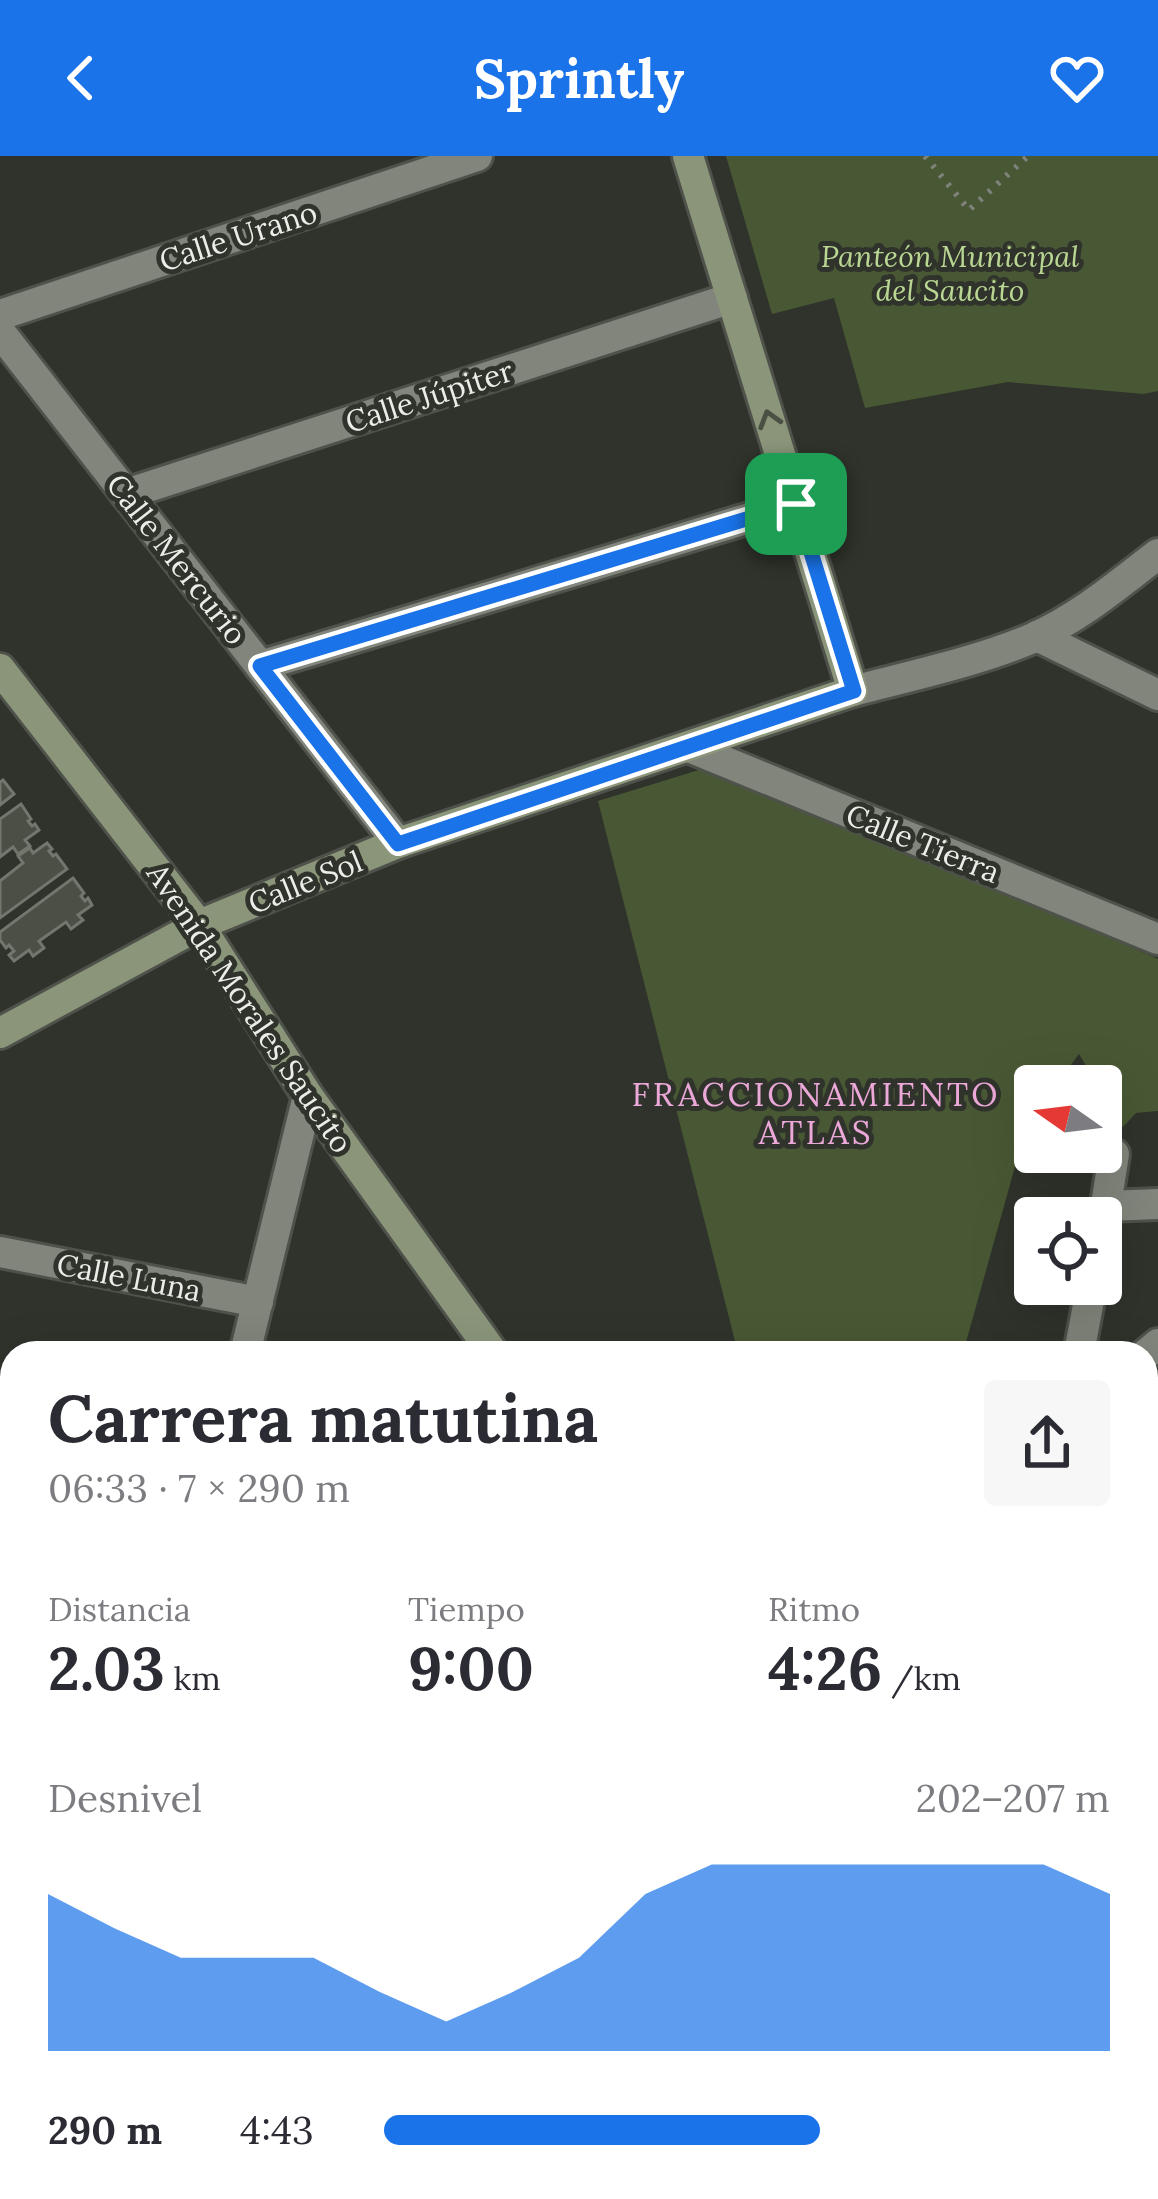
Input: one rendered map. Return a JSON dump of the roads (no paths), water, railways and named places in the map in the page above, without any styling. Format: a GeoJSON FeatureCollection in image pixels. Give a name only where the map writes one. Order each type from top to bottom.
{"type":"FeatureCollection","features":[{"type":"Feature","properties":{"kind":"main road"},"geometry":{"type":"LineString","coordinates":[[688,156],[854,691]]}},
{"type":"Feature","properties":{"kind":"main road","name":"Avenida Morales Saucito"},"geometry":{"type":"LineString","coordinates":[[0,670],[200,925],[308,1096],[484,1341]]}},
{"type":"Feature","properties":{"kind":"main road","name":"Calle Sol"},"geometry":{"type":"LineString","coordinates":[[4,1024],[200,925],[398,844],[854,691]]}},
{"type":"Feature","properties":{"kind":"street","name":"Calle Urano"},"geometry":{"type":"LineString","coordinates":[[0,315],[477,156]]}},
{"type":"Feature","properties":{"kind":"street","name":"Calle Júpiter"},"geometry":{"type":"LineString","coordinates":[[126,494],[732,298]]}},
{"type":"Feature","properties":{"kind":"street","name":"Calle Mercurio"},"geometry":{"type":"LineString","coordinates":[[0,332],[398,844]]}},
{"type":"Feature","properties":{"kind":"street"},"geometry":{"type":"LineString","coordinates":[[260,666],[796,504]]}},
{"type":"Feature","properties":{"kind":"street","name":"Calle Sol"},"geometry":{"type":"LineString","coordinates":[[854,691],[988,655],[1037,636],[1092,604],[1158,554]]}},
{"type":"Feature","properties":{"kind":"street"},"geometry":{"type":"LineString","coordinates":[[1037,636],[1158,695]]}},
{"type":"Feature","properties":{"kind":"street","name":"Calle Tierra"},"geometry":{"type":"LineString","coordinates":[[689,747],[1158,939]]}},
{"type":"Feature","properties":{"kind":"street"},"geometry":{"type":"LineString","coordinates":[[248,1341],[308,1096]]}},
{"type":"Feature","properties":{"kind":"street"},"geometry":{"type":"LineString","coordinates":[[1122,1205],[1158,1204]]}},
{"type":"Feature","properties":{"kind":"street","name":"Calle Luna"},"geometry":{"type":"LineString","coordinates":[[0,1252],[258,1302]]}},
{"type":"Feature","properties":{"kind":"street"},"geometry":{"type":"LineString","coordinates":[[1081,1341],[1088,1305]]}},
{"type":"Feature","properties":{"kind":"district","name":"FRACCIONAMIENTO ATLAS"},"geometry":{"type":"Point","coordinates":[816,1113]}},
{"type":"Feature","properties":{"kind":"park label","name":"Panteón Municipal del Saucito"},"geometry":{"type":"Point","coordinates":[950,273]}}]}
